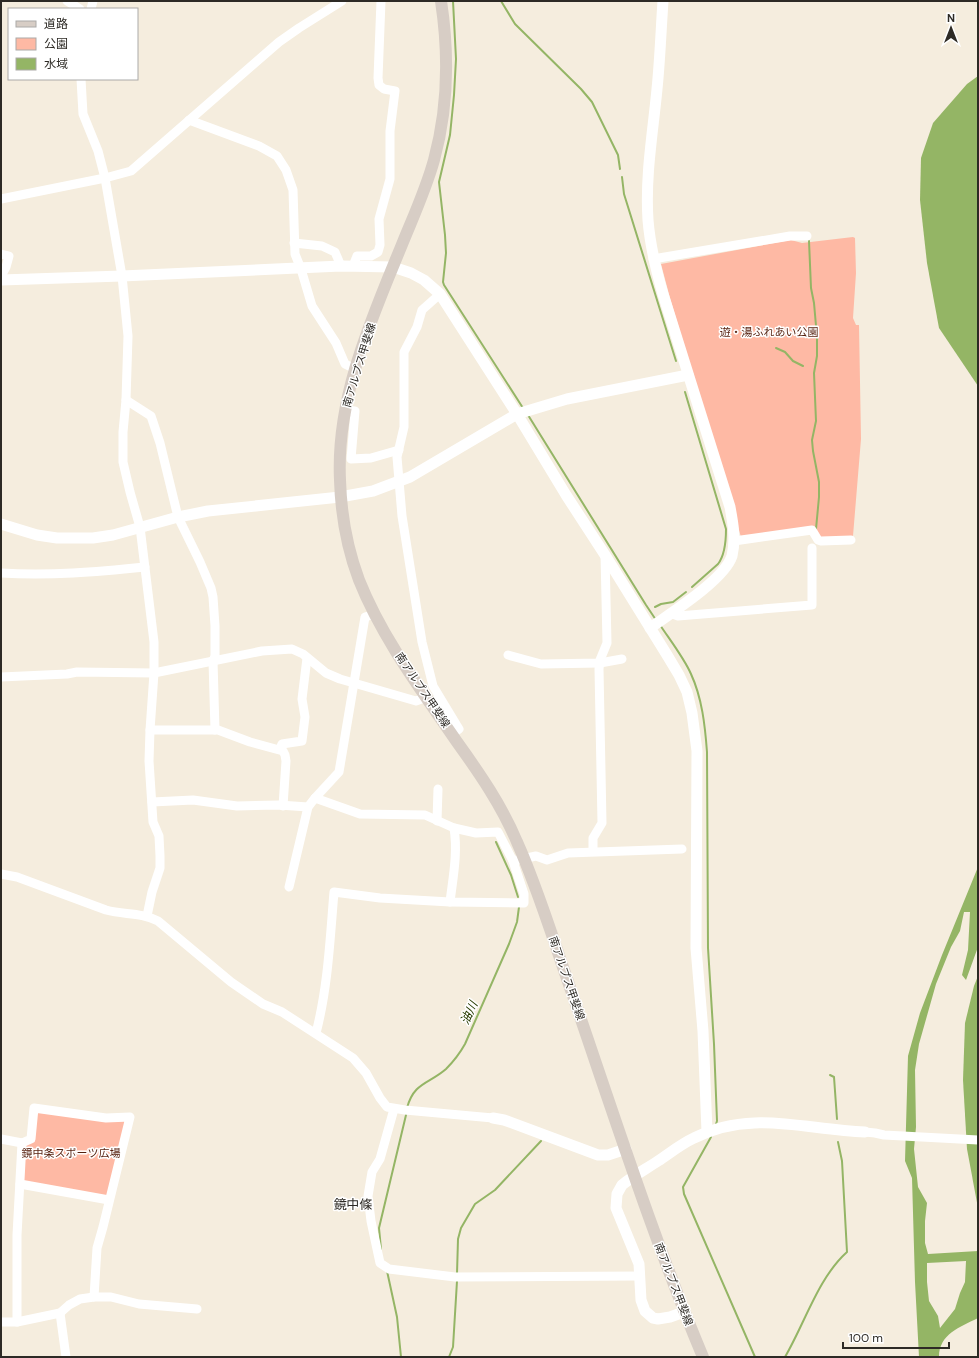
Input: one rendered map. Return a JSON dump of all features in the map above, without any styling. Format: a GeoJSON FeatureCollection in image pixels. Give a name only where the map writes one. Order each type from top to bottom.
{"type":"FeatureCollection","features":[{"type":"Feature","properties":{"kind":"main road","name":"南アルプス甲斐線"},"geometry":{"type":"LineString","coordinates":[[441,1],[445,29],[446,58],[442,120],[435,156],[426,187],[393,267],[355,368],[348,394],[340,444],[340,497],[343,520],[349,547],[360,581],[374,614],[427,697],[489,787],[515,837],[519,860],[626,1149],[657,1242],[703,1357]]}},
{"type":"Feature","properties":{"kind":"street"},"geometry":{"type":"LineString","coordinates":[[67,1],[78,8]]}},
{"type":"Feature","properties":{"kind":"street"},"geometry":{"type":"LineString","coordinates":[[1,199],[105,178],[131,171],[279,42],[342,1]]}},
{"type":"Feature","properties":{"kind":"street"},"geometry":{"type":"LineString","coordinates":[[353,266],[357,256],[371,256],[378,252],[380,245],[379,219],[390,179],[390,131],[395,91],[384,89],[379,85],[381,1]]}},
{"type":"Feature","properties":{"kind":"street"},"geometry":{"type":"LineString","coordinates":[[650,628],[714,580],[726,568],[731,556],[734,541],[734,526],[730,507],[653,259],[648,220],[648,196],[663,1]]}},
{"type":"Feature","properties":{"kind":"street"},"geometry":{"type":"LineString","coordinates":[[81,80],[83,114],[98,151],[105,178],[122,276],[128,336],[126,400],[123,432],[124,462],[130,492],[140,527],[154,642],[154,673],[149,761],[153,822],[158,836],[160,868],[152,892],[147,916]]}},
{"type":"Feature","properties":{"kind":"street"},"geometry":{"type":"LineString","coordinates":[[189,120],[259,146],[278,156],[286,170],[293,190],[295,254],[312,306],[336,343],[345,364],[355,368]]}},
{"type":"Feature","properties":{"kind":"street"},"geometry":{"type":"LineString","coordinates":[[653,259],[790,236],[807,236]]}},
{"type":"Feature","properties":{"kind":"street"},"geometry":{"type":"LineString","coordinates":[[294,243],[322,246],[335,252],[341,266]]}},
{"type":"Feature","properties":{"kind":"street"},"geometry":{"type":"LineString","coordinates":[[1,254],[9,256],[6,267],[1,276]]}},
{"type":"Feature","properties":{"kind":"street"},"geometry":{"type":"LineString","coordinates":[[1,280],[301,269],[341,266],[393,267],[411,273],[424,280],[440,294],[517,414],[566,495],[606,555],[679,675],[687,692],[692,713],[697,751],[696,948],[703,1030],[707,1132]]}},
{"type":"Feature","properties":{"kind":"street"},"geometry":{"type":"LineString","coordinates":[[440,294],[422,310],[417,327],[404,352],[404,427],[397,457],[402,516],[422,642],[433,686],[459,729],[452,734]]}},
{"type":"Feature","properties":{"kind":"street"},"geometry":{"type":"LineString","coordinates":[[1,524],[37,535],[57,538],[93,538],[113,535],[178,517],[208,511],[340,497],[374,491],[399,482],[418,472],[517,414],[567,399],[688,375]]}},
{"type":"Feature","properties":{"kind":"street"},"geometry":{"type":"LineString","coordinates":[[126,400],[151,416],[160,443],[178,517],[211,588],[215,626],[215,656],[213,661],[215,730]]}},
{"type":"Feature","properties":{"kind":"street"},"geometry":{"type":"LineString","coordinates":[[345,410],[355,411],[351,459],[371,458],[398,450]]}},
{"type":"Feature","properties":{"kind":"street"},"geometry":{"type":"LineString","coordinates":[[734,541],[812,530],[818,540],[821,541],[851,540]]}},
{"type":"Feature","properties":{"kind":"street"},"geometry":{"type":"LineString","coordinates":[[670,614],[678,616],[812,605],[812,548]]}},
{"type":"Feature","properties":{"kind":"street"},"geometry":{"type":"LineString","coordinates":[[593,851],[593,838],[602,823],[599,669],[607,643],[606,555]]}},
{"type":"Feature","properties":{"kind":"street"},"geometry":{"type":"LineString","coordinates":[[1,573],[93,572],[145,567]]}},
{"type":"Feature","properties":{"kind":"street"},"geometry":{"type":"LineString","coordinates":[[290,886],[308,807],[339,772],[365,617],[374,614]]}},
{"type":"Feature","properties":{"kind":"street"},"geometry":{"type":"LineString","coordinates":[[1,677],[67,674],[77,672],[154,673],[262,651],[292,649],[303,654],[326,673],[354,683],[416,701],[427,697]]}},
{"type":"Feature","properties":{"kind":"street"},"geometry":{"type":"LineString","coordinates":[[508,656],[541,664],[600,662],[622,659]]}},
{"type":"Feature","properties":{"kind":"street"},"geometry":{"type":"LineString","coordinates":[[280,749],[282,744],[302,741],[304,717],[302,698],[307,658]]}},
{"type":"Feature","properties":{"kind":"street"},"geometry":{"type":"LineString","coordinates":[[150,730],[215,730],[250,742],[280,749],[283,751],[286,761],[283,806]]}},
{"type":"Feature","properties":{"kind":"street"},"geometry":{"type":"LineString","coordinates":[[437,821],[438,789]]}},
{"type":"Feature","properties":{"kind":"street"},"geometry":{"type":"LineString","coordinates":[[315,798],[360,814],[425,815],[454,828],[476,833],[498,832],[519,860],[524,894],[524,903],[450,902],[380,898],[334,892],[328,963],[321,1012],[316,1034]]}},
{"type":"Feature","properties":{"kind":"street"},"geometry":{"type":"LineString","coordinates":[[152,802],[193,800],[237,806],[308,807]]}},
{"type":"Feature","properties":{"kind":"street"},"geometry":{"type":"LineString","coordinates":[[450,902],[455,863],[456,842],[454,828]]}},
{"type":"Feature","properties":{"kind":"street"},"geometry":{"type":"LineString","coordinates":[[519,860],[536,856],[547,860],[568,853],[593,851],[682,849]]}},
{"type":"Feature","properties":{"kind":"street"},"geometry":{"type":"LineString","coordinates":[[1,874],[17,877],[69,897],[119,913],[147,916],[158,921],[231,982],[263,1004],[282,1012],[353,1058],[366,1073],[380,1098],[387,1107],[394,1109],[504,1120],[598,1155],[608,1155],[626,1149]]}},
{"type":"Feature","properties":{"kind":"street"},"geometry":{"type":"LineString","coordinates":[[1,1139],[22,1143],[30,1139],[34,1108],[106,1118],[130,1117],[97,1248],[94,1297]]}},
{"type":"Feature","properties":{"kind":"street"},"geometry":{"type":"LineString","coordinates":[[394,1109],[380,1159],[372,1172],[368,1196],[371,1220],[380,1262],[389,1269],[455,1277],[640,1276]]}},
{"type":"Feature","properties":{"kind":"street"},"geometry":{"type":"LineString","coordinates":[[684,1312],[664,1319],[653,1318],[645,1310],[641,1300],[640,1276],[636,1256],[616,1208],[617,1194],[622,1185],[681,1145],[707,1132],[743,1124],[770,1122],[838,1130],[875,1132],[884,1135],[978,1140]]}},
{"type":"Feature","properties":{"kind":"street"},"geometry":{"type":"LineString","coordinates":[[17,1322],[17,1235],[22,1143]]}},
{"type":"Feature","properties":{"kind":"street"},"geometry":{"type":"LineString","coordinates":[[20,1184],[109,1200]]}},
{"type":"Feature","properties":{"kind":"street"},"geometry":{"type":"LineString","coordinates":[[1,1322],[17,1322],[60,1313],[69,1305],[80,1299],[94,1297],[111,1297],[139,1304],[197,1309]]}},
{"type":"Feature","properties":{"kind":"street"},"geometry":{"type":"LineString","coordinates":[[60,1313],[66,1357]]}},
{"type":"Feature","properties":{"kind":"green space","name":"遊・湯ふれあい公園"},"geometry":{"type":"Polygon","coordinates":[[[855,238],[856,273],[853,318],[856,325],[859,325],[861,439],[853,536],[820,538],[817,531],[741,537],[661,264],[791,240],[802,243],[855,238]]]}},
{"type":"Feature","properties":{"kind":"green space","name":"鏡中条スポーツ広場"},"geometry":{"type":"Polygon","coordinates":[[[34,1108],[129,1121],[109,1200],[20,1184],[22,1143],[31,1139],[34,1108]]]}},
{"type":"Feature","properties":{"kind":"water"},"geometry":{"type":"Polygon","coordinates":[[[978,76],[978,386],[939,328],[927,263],[920,200],[921,158],[933,123],[967,84],[978,76]]]}},
{"type":"Feature","properties":{"kind":"water"},"geometry":{"type":"Polygon","coordinates":[[[978,867],[978,947],[966,980],[962,975],[968,950],[970,912],[964,912],[960,931],[951,947],[936,984],[919,1044],[915,1070],[916,1127],[914,1149],[918,1187],[927,1203],[925,1243],[928,1254],[978,1251],[978,1318],[958,1328],[947,1337],[940,1349],[939,1357],[919,1357],[912,1178],[905,1161],[908,1056],[920,1013],[978,867]],[[966,1261],[927,1263],[929,1301],[938,1316],[940,1328],[955,1309],[965,1282],[966,1261]]]}},
{"type":"Feature","properties":{"kind":"water"},"geometry":{"type":"Polygon","coordinates":[[[978,976],[978,1208],[967,1149],[963,1080],[965,1023],[978,976]]]}},
{"type":"Feature","properties":{"kind":"waterway"},"geometry":{"type":"LineString","coordinates":[[453,1],[456,59],[454,95],[450,135],[439,182],[446,253],[443,282],[523,408]]}},
{"type":"Feature","properties":{"kind":"waterway"},"geometry":{"type":"LineString","coordinates":[[501,1],[515,24],[581,89],[592,102],[618,155],[620,169]]}},
{"type":"Feature","properties":{"kind":"waterway"},"geometry":{"type":"LineString","coordinates":[[622,177],[624,194],[676,361]]}},
{"type":"Feature","properties":{"kind":"waterway"},"geometry":{"type":"LineString","coordinates":[[809,241],[811,288],[817,337],[817,356],[814,373],[816,421],[812,440],[819,482],[816,529]]}},
{"type":"Feature","properties":{"kind":"waterway"},"geometry":{"type":"LineString","coordinates":[[776,348],[785,352],[793,361],[803,366]]}},
{"type":"Feature","properties":{"kind":"waterway"},"geometry":{"type":"LineString","coordinates":[[685,392],[726,529],[725,548],[718,564],[692,587]]}},
{"type":"Feature","properties":{"kind":"waterway"},"geometry":{"type":"LineString","coordinates":[[528,415],[656,620]]}},
{"type":"Feature","properties":{"kind":"waterway"},"geometry":{"type":"LineString","coordinates":[[655,607],[661,604],[673,602],[686,592]]}},
{"type":"Feature","properties":{"kind":"waterway"},"geometry":{"type":"LineString","coordinates":[[660,625],[681,655],[695,683],[705,732],[707,752],[708,948],[714,1044],[716,1124]]}},
{"type":"Feature","properties":{"kind":"waterway","name":"油川"},"geometry":{"type":"LineString","coordinates":[[496,842],[511,875],[518,897]]}},
{"type":"Feature","properties":{"kind":"waterway","name":"油川"},"geometry":{"type":"LineString","coordinates":[[407,1108],[410,1099],[418,1088],[446,1069],[457,1057],[465,1044],[509,944],[517,922],[519,907]]}},
{"type":"Feature","properties":{"kind":"waterway"},"geometry":{"type":"LineString","coordinates":[[830,1075],[834,1077],[837,1119]]}},
{"type":"Feature","properties":{"kind":"waterway","name":"油川"},"geometry":{"type":"LineString","coordinates":[[381,1249],[379,1228],[406,1115]]}},
{"type":"Feature","properties":{"kind":"waterway"},"geometry":{"type":"LineString","coordinates":[[711,1137],[683,1187],[684,1194],[755,1357]]}},
{"type":"Feature","properties":{"kind":"waterway"},"geometry":{"type":"LineString","coordinates":[[457,1274],[458,1239],[461,1228],[475,1204],[495,1190],[541,1141]]}},
{"type":"Feature","properties":{"kind":"waterway"},"geometry":{"type":"LineString","coordinates":[[785,1357],[820,1288],[828,1275],[847,1252],[842,1161],[838,1142]]}},
{"type":"Feature","properties":{"kind":"waterway","name":"油川"},"geometry":{"type":"LineString","coordinates":[[387,1271],[397,1317],[401,1357]]}},
{"type":"Feature","properties":{"kind":"waterway"},"geometry":{"type":"LineString","coordinates":[[449,1357],[453,1347],[457,1281]]}},
{"type":"Feature","properties":{"kind":"district","name":"鏡中條"},"geometry":{"type":"Point","coordinates":[353,1204]}}]}
